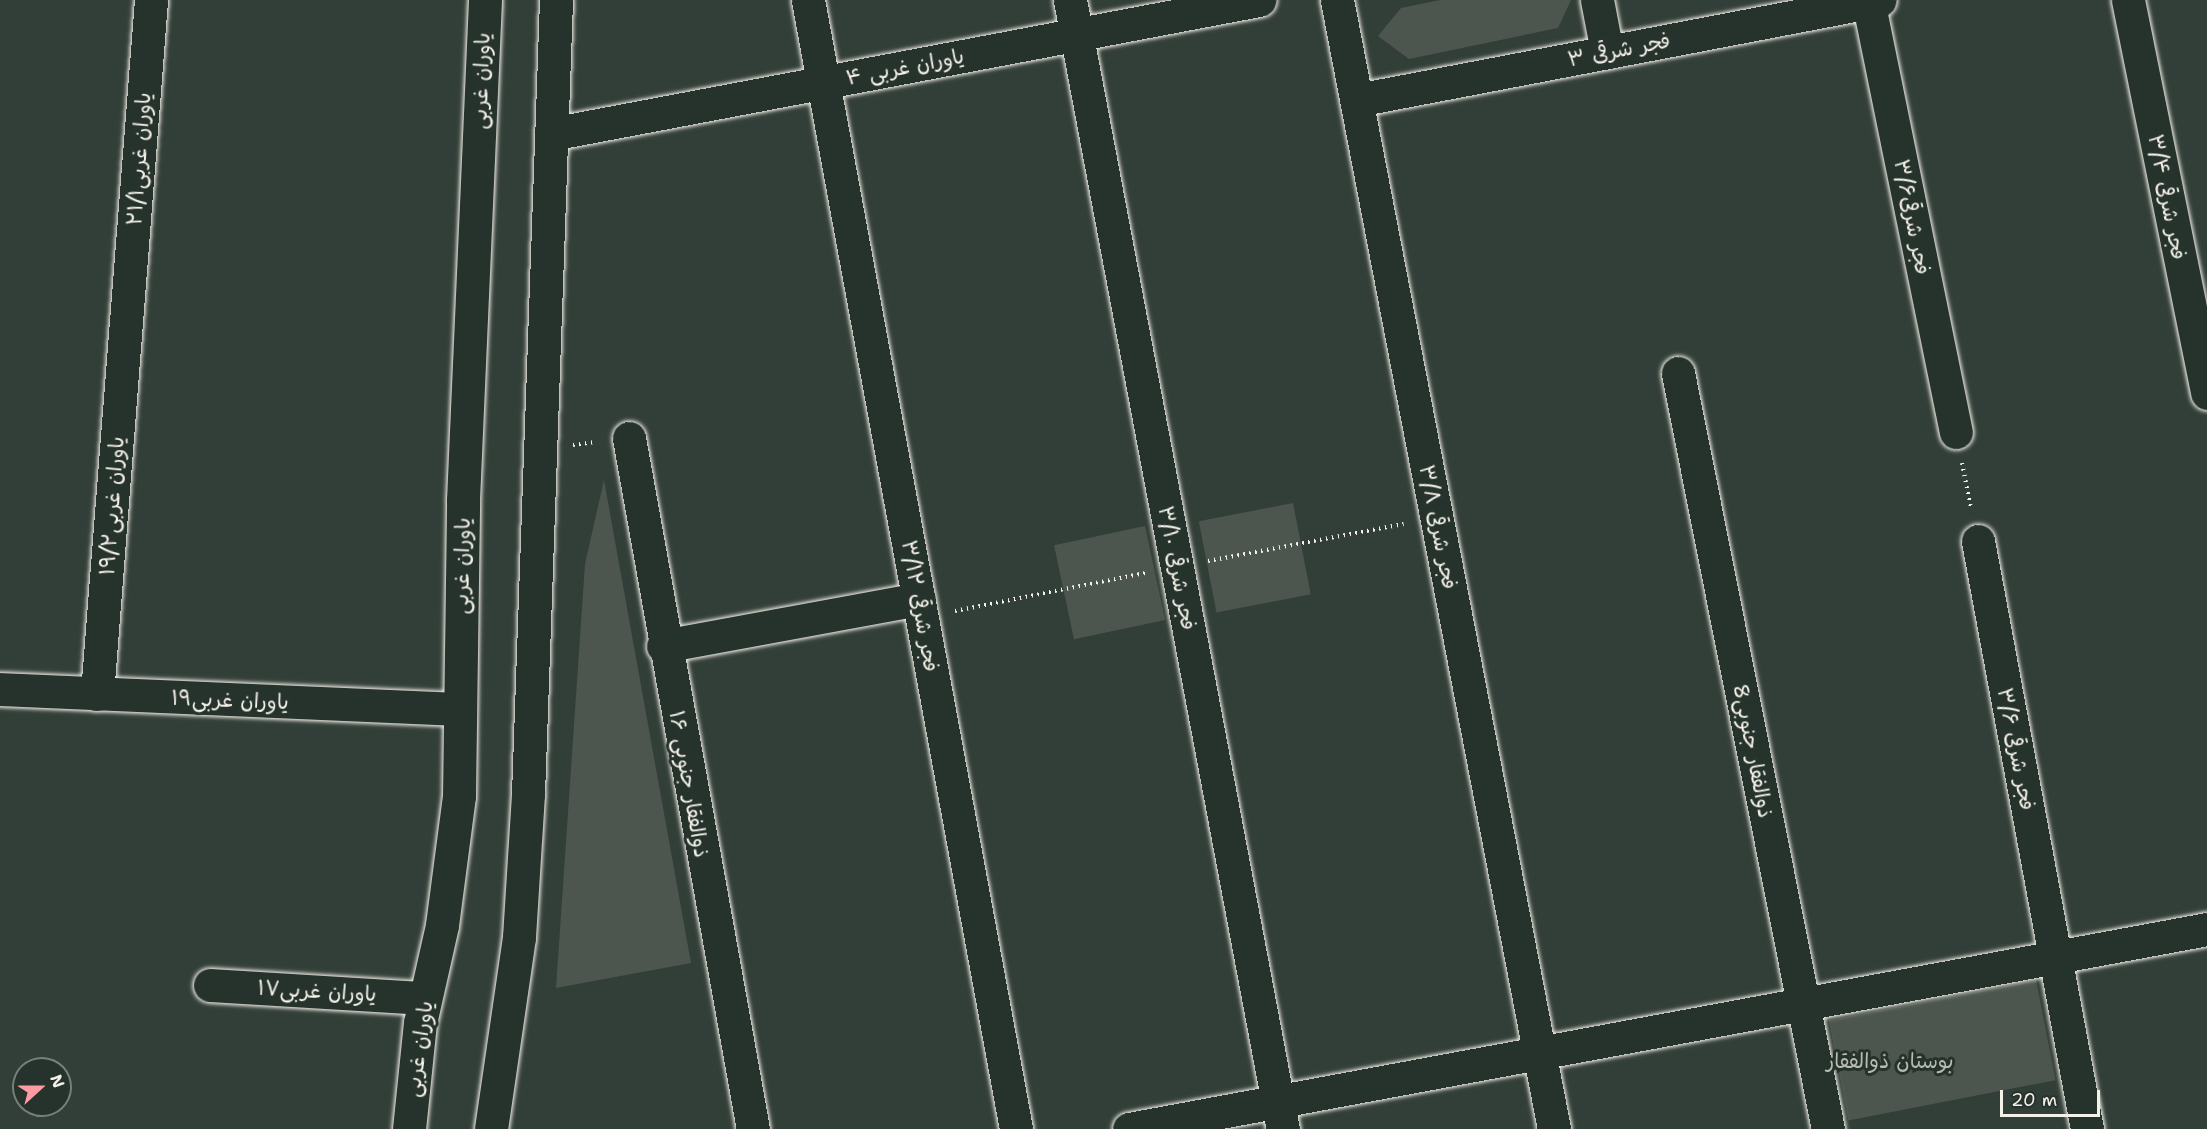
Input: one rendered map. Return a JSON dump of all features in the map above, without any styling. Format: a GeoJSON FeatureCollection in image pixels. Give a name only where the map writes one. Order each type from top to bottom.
{"type":"FeatureCollection","features":[{"type":"Feature","properties":{"kind":"street","name":"یاوران غربی۲۱/۱"},"geometry":{"type":"LineString","coordinates":[[126,318],[151,0]]}},
{"type":"Feature","properties":{"kind":"street","name":"یاوران غربی"},"geometry":{"type":"LineString","coordinates":[[409,1129],[425,998],[442,925],[459,796],[463,500],[485,0]]}},
{"type":"Feature","properties":{"kind":"street"},"geometry":{"type":"LineString","coordinates":[[491,1129],[520,925],[528,794],[538,449],[556,0]]}},
{"type":"Feature","properties":{"kind":"street","name":"۳/۱۲ فجر شرقی"},"geometry":{"type":"LineString","coordinates":[[808,0],[1016,1129]]}},
{"type":"Feature","properties":{"kind":"street","name":"۳/۱۰ فجر شرقی"},"geometry":{"type":"LineString","coordinates":[[1070,0],[1280,1115]]}},
{"type":"Feature","properties":{"kind":"street","name":"۴ یاوران غربی"},"geometry":{"type":"LineString","coordinates":[[551,134],[1259,0]]}},
{"type":"Feature","properties":{"kind":"street","name":"۳/۸ فجر شرقی"},"geometry":{"type":"LineString","coordinates":[[1337,0],[1537,1053],[1554,1129]]}},
{"type":"Feature","properties":{"kind":"street"},"geometry":{"type":"LineString","coordinates":[[1597,0],[1607,52]]}},
{"type":"Feature","properties":{"kind":"street","name":"۳/۴ فجر شرقی"},"geometry":{"type":"LineString","coordinates":[[2128,0],[2202,338],[2207,393]]}},
{"type":"Feature","properties":{"kind":"street","name":"۳ فجر شرقی"},"geometry":{"type":"LineString","coordinates":[[1357,100],[1872,1]]}},
{"type":"Feature","properties":{"kind":"street","name":"فجر شرقی۳/۶"},"geometry":{"type":"LineString","coordinates":[[1872,1],[1956,432]]}},
{"type":"Feature","properties":{"kind":"street","name":"یاوران غربی۱۹/۲"},"geometry":{"type":"LineString","coordinates":[[97,694],[126,318]]}},
{"type":"Feature","properties":{"kind":"street","name":"8ذوالفقار جنوبی"},"geometry":{"type":"LineString","coordinates":[[1678,374],[1828,1129]]}},
{"type":"Feature","properties":{"kind":"street","name":"۱۶ ذوالفقار جنوبی"},"geometry":{"type":"LineString","coordinates":[[629,438],[663,646],[753,1129]]}},
{"type":"Feature","properties":{"kind":"street","name":"۳/۶ فجر شرقی"},"geometry":{"type":"LineString","coordinates":[[1978,542],[2087,1129]]}},
{"type":"Feature","properties":{"kind":"street"},"geometry":{"type":"LineString","coordinates":[[663,646],[920,608]]}},
{"type":"Feature","properties":{"kind":"street","name":"یاوران غربی۱۹"},"geometry":{"type":"LineString","coordinates":[[0,689],[460,709]]}},
{"type":"Feature","properties":{"kind":"street"},"geometry":{"type":"LineString","coordinates":[[1129,1129],[1280,1115],[1537,1053],[2207,929]]}},
{"type":"Feature","properties":{"kind":"street","name":"یاوران غربی۱۷"},"geometry":{"type":"LineString","coordinates":[[210,985],[425,998]]}},
{"type":"Feature","properties":{"kind":"path"},"geometry":{"type":"LineString","coordinates":[[1956,432],[1978,542]]}},
{"type":"Feature","properties":{"kind":"path"},"geometry":{"type":"LineString","coordinates":[[538,449],[629,438]]}},
{"type":"Feature","properties":{"kind":"path"},"geometry":{"type":"LineString","coordinates":[[920,608],[1177,566],[1436,518]]}},
{"type":"Feature","properties":{"kind":"green space"},"geometry":{"type":"Polygon","coordinates":[[[1440,0],[1571,0],[1558,28],[1409,59],[1378,36],[1401,8],[1440,0]]]}},
{"type":"Feature","properties":{"kind":"green space"},"geometry":{"type":"Polygon","coordinates":[[[604,480],[691,963],[556,988],[585,564],[604,480]]]}},
{"type":"Feature","properties":{"kind":"green space"},"geometry":{"type":"Polygon","coordinates":[[[1293,503],[1311,594],[1217,613],[1199,521],[1293,503]]]}},
{"type":"Feature","properties":{"kind":"green space"},"geometry":{"type":"Polygon","coordinates":[[[1145,526],[1165,620],[1074,639],[1054,545],[1145,526]]]}},
{"type":"Feature","properties":{"kind":"green space","name":"بوستان ذوالفقار"},"geometry":{"type":"Polygon","coordinates":[[[2036,980],[2055,1080],[1848,1120],[1829,1020],[2036,980]]]}}]}
